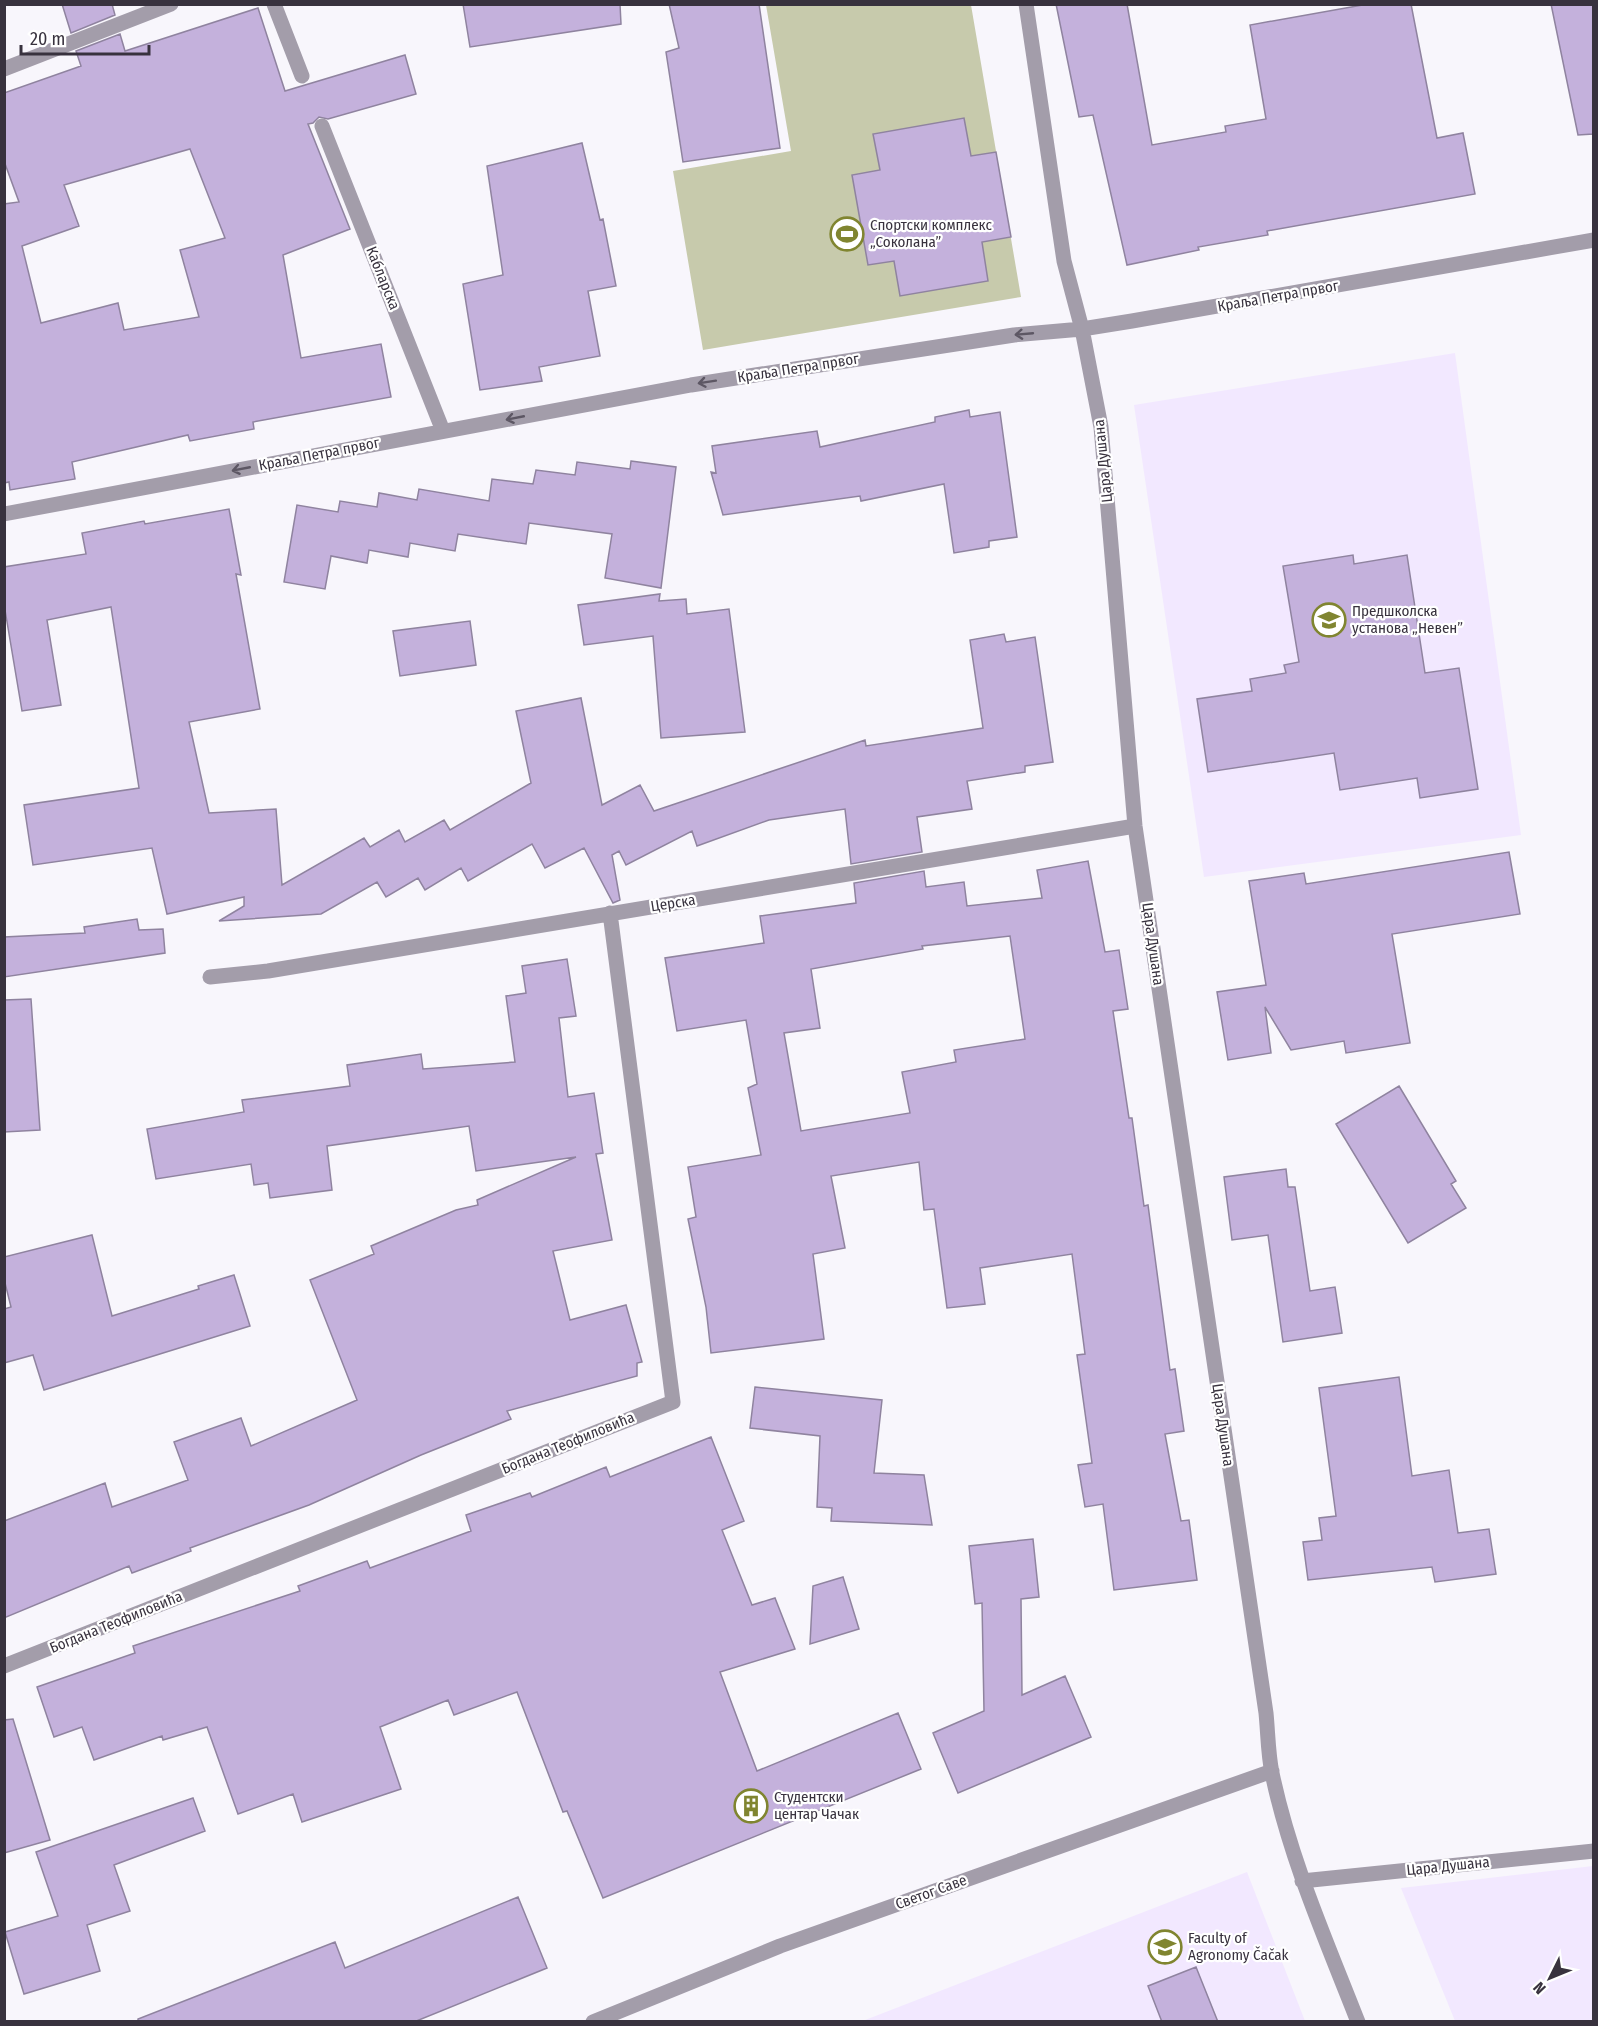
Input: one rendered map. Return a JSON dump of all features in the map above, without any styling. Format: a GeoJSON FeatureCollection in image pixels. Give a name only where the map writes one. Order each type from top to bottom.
{"type":"FeatureCollection","features":[{"type":"Feature","properties":{"kind":"street"},"geometry":{"type":"LineString","coordinates":[[4,69],[171,4]]}},
{"type":"Feature","properties":{"kind":"street"},"geometry":{"type":"LineString","coordinates":[[274,4],[302,76]]}},
{"type":"Feature","properties":{"kind":"street","name":"Цара Душана"},"geometry":{"type":"LineString","coordinates":[[1026,4],[1064,261],[1082,329],[1101,427],[1135,826],[1264,1701],[1272,1771],[1288,1840],[1302,1881],[1358,2022]]}},
{"type":"Feature","properties":{"kind":"street","name":"Кабларска"},"geometry":{"type":"LineString","coordinates":[[322,126],[443,431]]}},
{"type":"Feature","properties":{"kind":"street","name":"Краља Петра првог"},"geometry":{"type":"LineString","coordinates":[[4,513],[691,385],[1014,335],[1082,329],[1593,240]]}},
{"type":"Feature","properties":{"kind":"street","name":"Церска"},"geometry":{"type":"LineString","coordinates":[[210,977],[268,971],[1135,826]]}},
{"type":"Feature","properties":{"kind":"street","name":"Богдана Теофиловића"},"geometry":{"type":"LineString","coordinates":[[4,1666],[673,1402],[610,913]]}},
{"type":"Feature","properties":{"kind":"street","name":"Светог Саве"},"geometry":{"type":"LineString","coordinates":[[593,2022],[780,1946],[1272,1771]]}},
{"type":"Feature","properties":{"kind":"street","name":"Цара Душана"},"geometry":{"type":"LineString","coordinates":[[1302,1881],[1593,1851]]}},
{"type":"Feature","properties":{"kind":"shaded area","name":"Предшколска установа „Невен”"},"geometry":{"type":"Polygon","coordinates":[[[1455,353],[1521,835],[1204,877],[1134,405],[1455,353]]]}},
{"type":"Feature","properties":{"kind":"shaded area"},"geometry":{"type":"Polygon","coordinates":[[[1593,1866],[1593,2021],[1455,2021],[1401,1888],[1593,1866]]]}},
{"type":"Feature","properties":{"kind":"shaded area","name":"Faculty of Agronomy Čačak"},"geometry":{"type":"Polygon","coordinates":[[[1247,1872],[1305,2021],[860,2022],[1247,1872]]]}},
{"type":"Feature","properties":{"kind":"green space","name":"Спортски комплекс „Соколана”"},"geometry":{"type":"Polygon","coordinates":[[[766,5],[971,5],[1021,297],[703,350],[673,171],[791,151],[766,5]]]}},
{"type":"Feature","properties":{"kind":"building"},"geometry":{"type":"Polygon","coordinates":[[[62,4],[112,4],[115,15],[71,33],[62,4]]]}},
{"type":"Feature","properties":{"kind":"building"},"geometry":{"type":"Polygon","coordinates":[[[463,4],[620,4],[621,24],[470,47],[463,4]]]}},
{"type":"Feature","properties":{"kind":"building"},"geometry":{"type":"Polygon","coordinates":[[[669,4],[759,4],[780,148],[683,162],[666,52],[679,48],[669,4]]]}},
{"type":"Feature","properties":{"kind":"building"},"geometry":{"type":"Polygon","coordinates":[[[1056,4],[1127,4],[1152,145],[1226,132],[1225,126],[1266,119],[1250,25],[1368,4],[1411,4],[1437,138],[1463,133],[1475,194],[1267,231],[1268,235],[1198,247],[1199,250],[1127,265],[1093,115],[1079,117],[1056,4]]]}},
{"type":"Feature","properties":{"kind":"building"},"geometry":{"type":"Polygon","coordinates":[[[1551,4],[1593,4],[1593,134],[1578,135],[1551,4]]]}},
{"type":"Feature","properties":{"kind":"building"},"geometry":{"type":"Polygon","coordinates":[[[258,8],[285,91],[405,55],[416,94],[328,119],[319,117],[313,123],[308,124],[350,229],[283,255],[301,358],[381,344],[391,397],[253,422],[254,429],[190,441],[188,435],[72,462],[75,479],[10,490],[9,482],[4,483],[4,204],[19,202],[4,161],[4,93],[81,66],[76,51],[120,34],[125,51],[258,8]],[[190,149],[64,185],[79,226],[22,246],[41,323],[118,303],[124,330],[199,317],[180,250],[225,238],[190,149]]]}},
{"type":"Feature","properties":{"kind":"building"},"geometry":{"type":"Polygon","coordinates":[[[964,118],[971,156],[996,152],[1011,237],[982,242],[988,281],[900,296],[894,261],[868,265],[852,175],[880,170],[873,134],[964,118]]]}},
{"type":"Feature","properties":{"kind":"building"},"geometry":{"type":"Polygon","coordinates":[[[582,143],[600,220],[603,219],[616,286],[588,291],[600,356],[539,367],[542,381],[480,390],[463,284],[503,275],[487,166],[582,143]]]}},
{"type":"Feature","properties":{"kind":"building"},"geometry":{"type":"Polygon","coordinates":[[[969,410],[970,417],[1000,412],[1017,537],[989,541],[989,547],[954,553],[944,484],[861,501],[860,496],[723,515],[711,472],[716,473],[712,446],[817,431],[820,447],[935,422],[935,417],[969,410]]]}},
{"type":"Feature","properties":{"kind":"building"},"geometry":{"type":"Polygon","coordinates":[[[631,461],[676,467],[661,588],[605,578],[612,534],[529,523],[526,544],[458,534],[455,551],[410,543],[408,557],[369,550],[367,563],[331,556],[325,589],[284,582],[297,505],[338,512],[340,501],[377,507],[379,493],[417,500],[419,489],[489,501],[492,479],[533,484],[536,470],[575,475],[577,462],[630,469],[631,461]]]}},
{"type":"Feature","properties":{"kind":"building"},"geometry":{"type":"Polygon","coordinates":[[[229,509],[241,575],[236,574],[260,709],[189,722],[209,813],[276,809],[282,885],[364,838],[370,847],[399,830],[405,842],[444,820],[450,830],[531,783],[516,711],[581,698],[602,805],[640,785],[654,811],[865,740],[866,746],[983,728],[970,640],[1004,634],[1006,642],[1035,637],[1053,762],[1025,766],[1025,772],[967,781],[972,809],[917,817],[922,852],[851,864],[845,809],[769,820],[697,846],[692,831],[626,865],[619,851],[612,855],[620,900],[613,903],[584,848],[545,868],[532,844],[468,881],[461,868],[425,890],[418,878],[386,897],[377,882],[321,914],[219,921],[244,906],[244,897],[167,914],[152,848],[33,865],[24,805],[139,788],[111,607],[47,620],[61,705],[22,711],[4,604],[4,567],[86,554],[82,533],[144,521],[145,524],[229,509]]]}},
{"type":"Feature","properties":{"kind":"building"},"geometry":{"type":"Polygon","coordinates":[[[1353,555],[1354,564],[1407,555],[1425,673],[1459,668],[1478,789],[1420,798],[1417,778],[1340,790],[1334,753],[1208,772],[1197,699],[1252,691],[1250,679],[1286,673],[1284,665],[1299,662],[1283,566],[1353,555]]]}},
{"type":"Feature","properties":{"kind":"building"},"geometry":{"type":"Polygon","coordinates":[[[660,594],[659,601],[686,599],[687,614],[729,609],[745,732],[661,738],[653,636],[584,645],[578,605],[660,594]]]}},
{"type":"Feature","properties":{"kind":"building"},"geometry":{"type":"Polygon","coordinates":[[[470,621],[476,665],[400,676],[393,631],[470,621]]]}},
{"type":"Feature","properties":{"kind":"building"},"geometry":{"type":"Polygon","coordinates":[[[1509,852],[1520,914],[1392,934],[1410,1043],[1346,1053],[1344,1041],[1291,1050],[1265,1007],[1271,1053],[1228,1060],[1217,992],[1266,985],[1249,881],[1304,873],[1306,884],[1509,852]]]}},
{"type":"Feature","properties":{"kind":"building"},"geometry":{"type":"Polygon","coordinates":[[[1088,861],[1105,952],[1119,950],[1128,1009],[1113,1011],[1129,1118],[1132,1118],[1144,1206],[1148,1205],[1170,1370],[1175,1369],[1184,1431],[1165,1434],[1181,1521],[1189,1520],[1197,1580],[1114,1590],[1103,1504],[1085,1507],[1078,1465],[1092,1463],[1077,1355],[1085,1354],[1072,1254],[980,1268],[985,1304],[947,1308],[934,1209],[924,1210],[919,1162],[831,1176],[845,1248],[813,1254],[824,1339],[711,1353],[706,1307],[688,1219],[696,1217],[688,1167],[761,1155],[748,1088],[757,1084],[746,1020],[677,1031],[665,958],[764,943],[760,916],[856,903],[854,883],[924,871],[926,887],[964,882],[967,906],[1042,898],[1037,870],[1088,861]],[[1010,936],[922,946],[923,949],[811,969],[820,1028],[784,1033],[801,1131],[910,1113],[902,1072],[956,1062],[954,1050],[1025,1039],[1010,936]]]}},
{"type":"Feature","properties":{"kind":"building"},"geometry":{"type":"Polygon","coordinates":[[[137,919],[139,930],[163,929],[165,953],[4,977],[4,937],[85,933],[84,927],[137,919]]]}},
{"type":"Feature","properties":{"kind":"building"},"geometry":{"type":"Polygon","coordinates":[[[567,959],[576,1016],[559,1018],[568,1097],[594,1093],[603,1153],[596,1154],[612,1240],[553,1251],[570,1320],[626,1305],[642,1362],[637,1363],[637,1376],[507,1411],[511,1419],[421,1455],[309,1505],[190,1548],[191,1551],[132,1573],[129,1566],[4,1618],[4,1521],[105,1483],[112,1507],[188,1480],[174,1442],[241,1418],[251,1446],[357,1400],[310,1280],[374,1254],[371,1246],[456,1210],[478,1205],[477,1200],[576,1157],[476,1171],[469,1126],[327,1146],[332,1190],[270,1198],[268,1183],[254,1185],[251,1164],[156,1179],[147,1129],[244,1112],[242,1100],[350,1086],[347,1065],[421,1054],[423,1069],[515,1062],[506,996],[526,993],[522,966],[567,959]]]}},
{"type":"Feature","properties":{"kind":"building"},"geometry":{"type":"Polygon","coordinates":[[[31,999],[40,1130],[4,1132],[4,1000],[31,999]]]}},
{"type":"Feature","properties":{"kind":"building"},"geometry":{"type":"Polygon","coordinates":[[[1399,1086],[1456,1181],[1451,1184],[1466,1208],[1408,1243],[1336,1124],[1399,1086]]]}},
{"type":"Feature","properties":{"kind":"building"},"geometry":{"type":"Polygon","coordinates":[[[1286,1169],[1288,1187],[1295,1187],[1310,1291],[1335,1287],[1342,1333],[1283,1342],[1268,1235],[1232,1240],[1224,1177],[1286,1169]]]}},
{"type":"Feature","properties":{"kind":"building"},"geometry":{"type":"Polygon","coordinates":[[[92,1235],[112,1316],[199,1289],[198,1286],[234,1275],[250,1326],[44,1390],[33,1355],[4,1363],[4,1309],[11,1307],[4,1279],[4,1257],[92,1235]]]}},
{"type":"Feature","properties":{"kind":"building"},"geometry":{"type":"Polygon","coordinates":[[[1399,1377],[1412,1476],[1449,1470],[1458,1533],[1489,1529],[1496,1574],[1435,1582],[1432,1567],[1308,1580],[1303,1542],[1322,1540],[1319,1518],[1336,1516],[1319,1388],[1399,1377]]]}},
{"type":"Feature","properties":{"kind":"building"},"geometry":{"type":"Polygon","coordinates":[[[755,1387],[882,1400],[874,1473],[924,1475],[932,1525],[831,1521],[832,1508],[817,1507],[820,1436],[750,1428],[755,1387]]]}},
{"type":"Feature","properties":{"kind":"building"},"geometry":{"type":"Polygon","coordinates":[[[711,1437],[744,1521],[722,1530],[752,1605],[775,1598],[795,1649],[720,1672],[757,1771],[898,1713],[921,1769],[603,1898],[567,1811],[563,1812],[517,1692],[454,1715],[448,1700],[380,1727],[401,1789],[302,1822],[293,1794],[238,1814],[207,1727],[163,1740],[162,1736],[94,1760],[82,1727],[54,1737],[37,1687],[135,1653],[133,1646],[300,1591],[298,1586],[367,1561],[370,1568],[471,1531],[466,1515],[530,1493],[532,1497],[606,1467],[610,1477],[711,1437]]]}},
{"type":"Feature","properties":{"kind":"building"},"geometry":{"type":"Polygon","coordinates":[[[1033,1539],[1039,1597],[1021,1599],[1022,1695],[1065,1676],[1091,1737],[958,1793],[933,1733],[984,1711],[982,1603],[975,1604],[969,1546],[1033,1539]]]}},
{"type":"Feature","properties":{"kind":"building"},"geometry":{"type":"Polygon","coordinates":[[[843,1577],[859,1629],[810,1644],[813,1586],[843,1577]]]}},
{"type":"Feature","properties":{"kind":"building"},"geometry":{"type":"Polygon","coordinates":[[[13,1719],[50,1840],[4,1853],[4,1720],[13,1719]]]}},
{"type":"Feature","properties":{"kind":"building"},"geometry":{"type":"Polygon","coordinates":[[[193,1798],[205,1831],[114,1865],[130,1911],[87,1925],[100,1971],[24,1994],[5,1932],[58,1916],[36,1852],[193,1798]]]}},
{"type":"Feature","properties":{"kind":"building"},"geometry":{"type":"Polygon","coordinates":[[[518,1897],[547,1968],[414,2022],[138,2022],[138,2019],[335,1942],[345,1968],[518,1897]]]}},
{"type":"Feature","properties":{"kind":"building"},"geometry":{"type":"Polygon","coordinates":[[[1196,1967],[1218,2022],[1162,2022],[1148,1986],[1196,1967]]]}},
{"type":"Feature","properties":{"kind":"place","name":"Спортски комплекс „Соколана”"},"geometry":{"type":"Point","coordinates":[847,234]}},
{"type":"Feature","properties":{"kind":"place","name":"Предшколска установа „Невен”"},"geometry":{"type":"Point","coordinates":[1329,620]}},
{"type":"Feature","properties":{"kind":"place","name":"Студентски центар Чачак"},"geometry":{"type":"Point","coordinates":[751,1806]}},
{"type":"Feature","properties":{"kind":"place","name":"Faculty of Agronomy Čačak"},"geometry":{"type":"Point","coordinates":[1165,1947]}}]}
